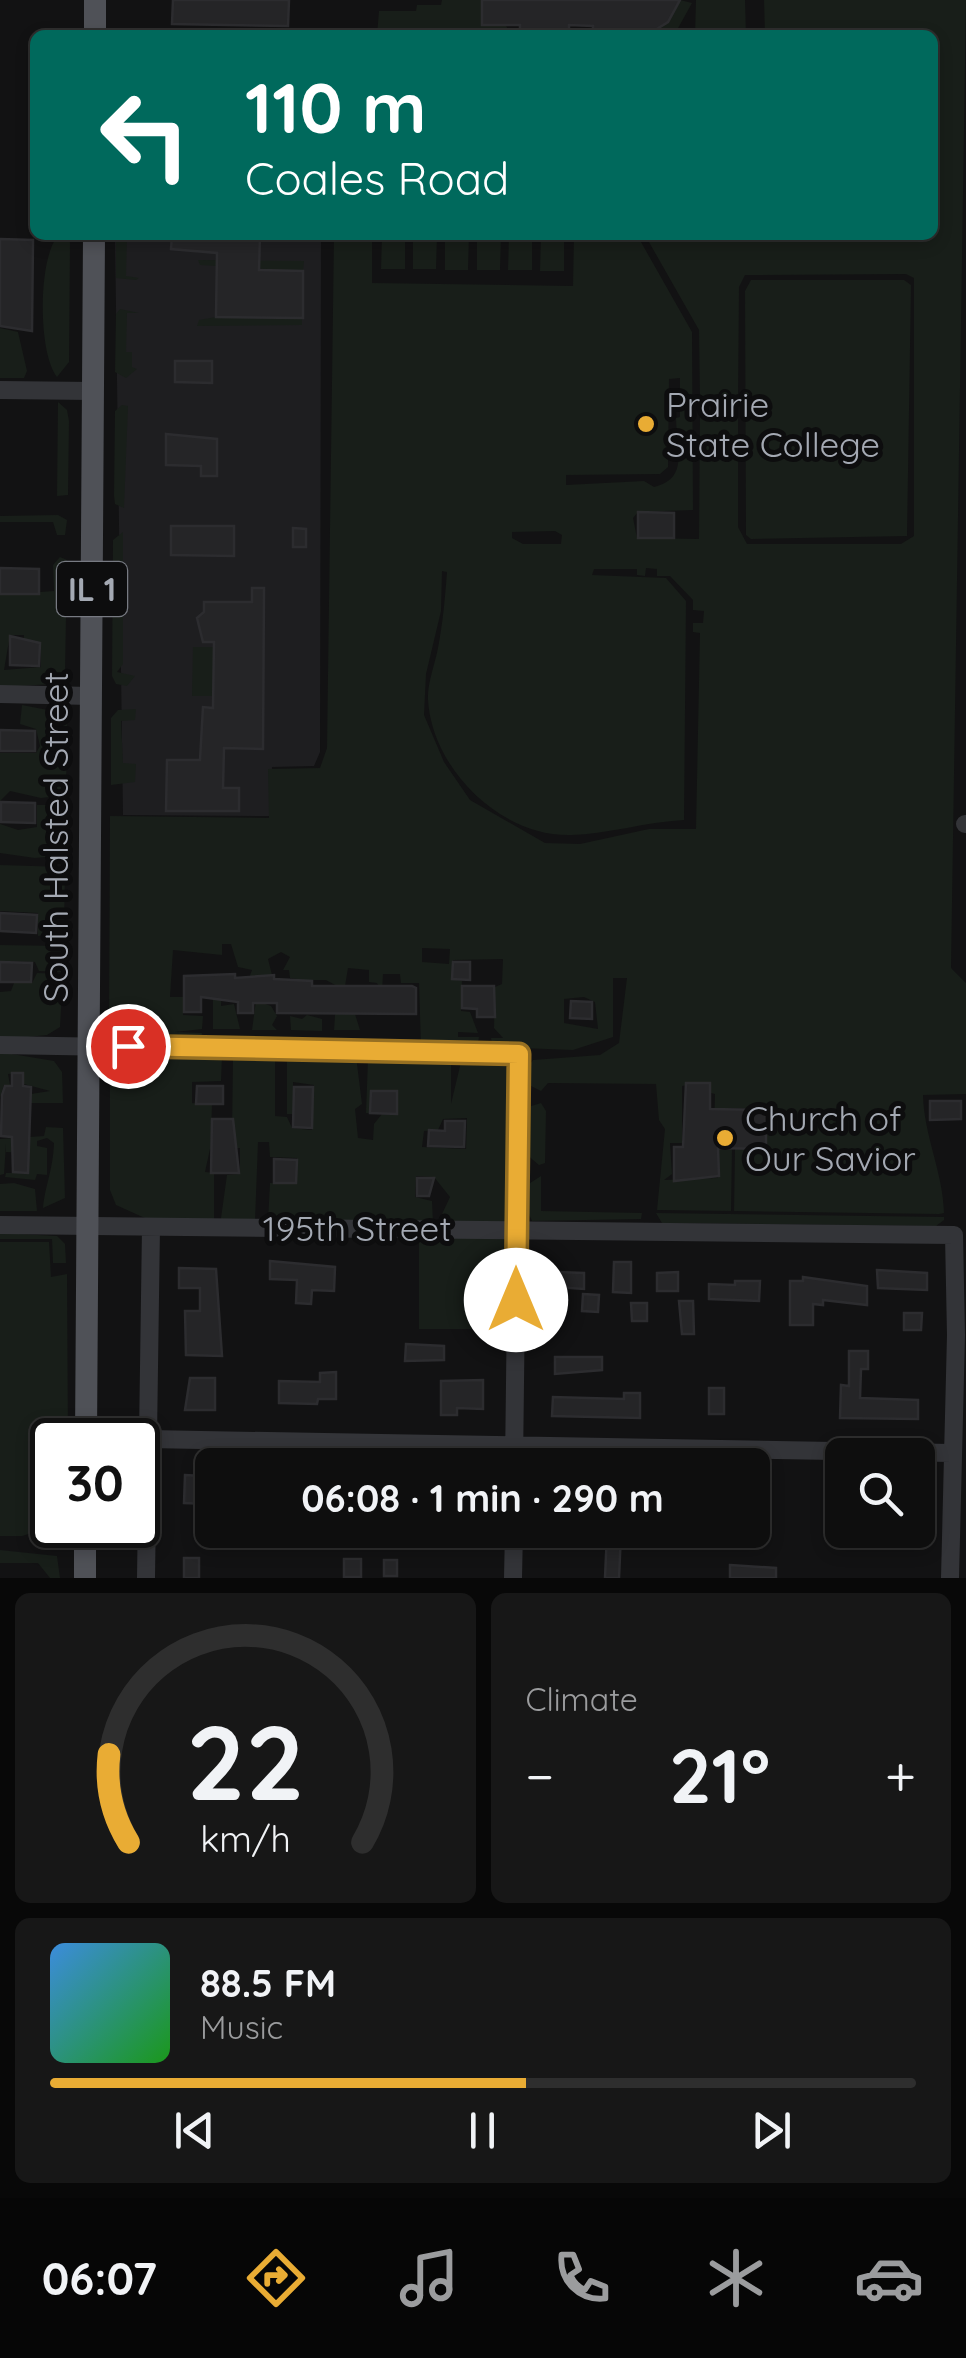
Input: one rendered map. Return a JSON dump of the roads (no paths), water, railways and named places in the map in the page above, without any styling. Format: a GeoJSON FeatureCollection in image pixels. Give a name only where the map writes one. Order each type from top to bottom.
{"type":"FeatureCollection","features":[{"type":"Feature","properties":{"kind":"main road"},"geometry":{"type":"LineString","coordinates":[[95,30],[96,0]]}},
{"type":"Feature","properties":{"kind":"main road","name":"South Halsted Street"},"geometry":{"type":"LineString","coordinates":[[86,1418],[94,240]]}},
{"type":"Feature","properties":{"kind":"main road"},"geometry":{"type":"LineString","coordinates":[[85,1578],[86,1548]]}},
{"type":"Feature","properties":{"kind":"street"},"geometry":{"type":"LineString","coordinates":[[0,390],[93,391]]}},
{"type":"Feature","properties":{"kind":"street"},"geometry":{"type":"LineString","coordinates":[[0,694],[91,696]]}},
{"type":"Feature","properties":{"kind":"street"},"geometry":{"type":"LineString","coordinates":[[0,1045],[519,1054],[514,1445]]}},
{"type":"Feature","properties":{"kind":"street","name":"195th Street"},"geometry":{"type":"LineString","coordinates":[[0,1224],[150,1228],[960,1230]]}},
{"type":"Feature","properties":{"kind":"street"},"geometry":{"type":"LineString","coordinates":[[148,1418],[150,1228]]}},
{"type":"Feature","properties":{"kind":"street"},"geometry":{"type":"LineString","coordinates":[[950,1578],[951,1453],[961,1335],[960,1230]]}},
{"type":"Feature","properties":{"kind":"street"},"geometry":{"type":"LineString","coordinates":[[160,1439],[951,1453]]}},
{"type":"Feature","properties":{"kind":"street"},"geometry":{"type":"LineString","coordinates":[[146,1548],[146,1578]]}},
{"type":"Feature","properties":{"kind":"street"},"geometry":{"type":"LineString","coordinates":[[514,1548],[514,1578]]}},
{"type":"Feature","properties":{"kind":"place","name":"Prairie State College"},"geometry":{"type":"Point","coordinates":[646,424]}},
{"type":"Feature","properties":{"kind":"place","name":"Church of Our Savior"},"geometry":{"type":"Point","coordinates":[725,1138]}}]}
